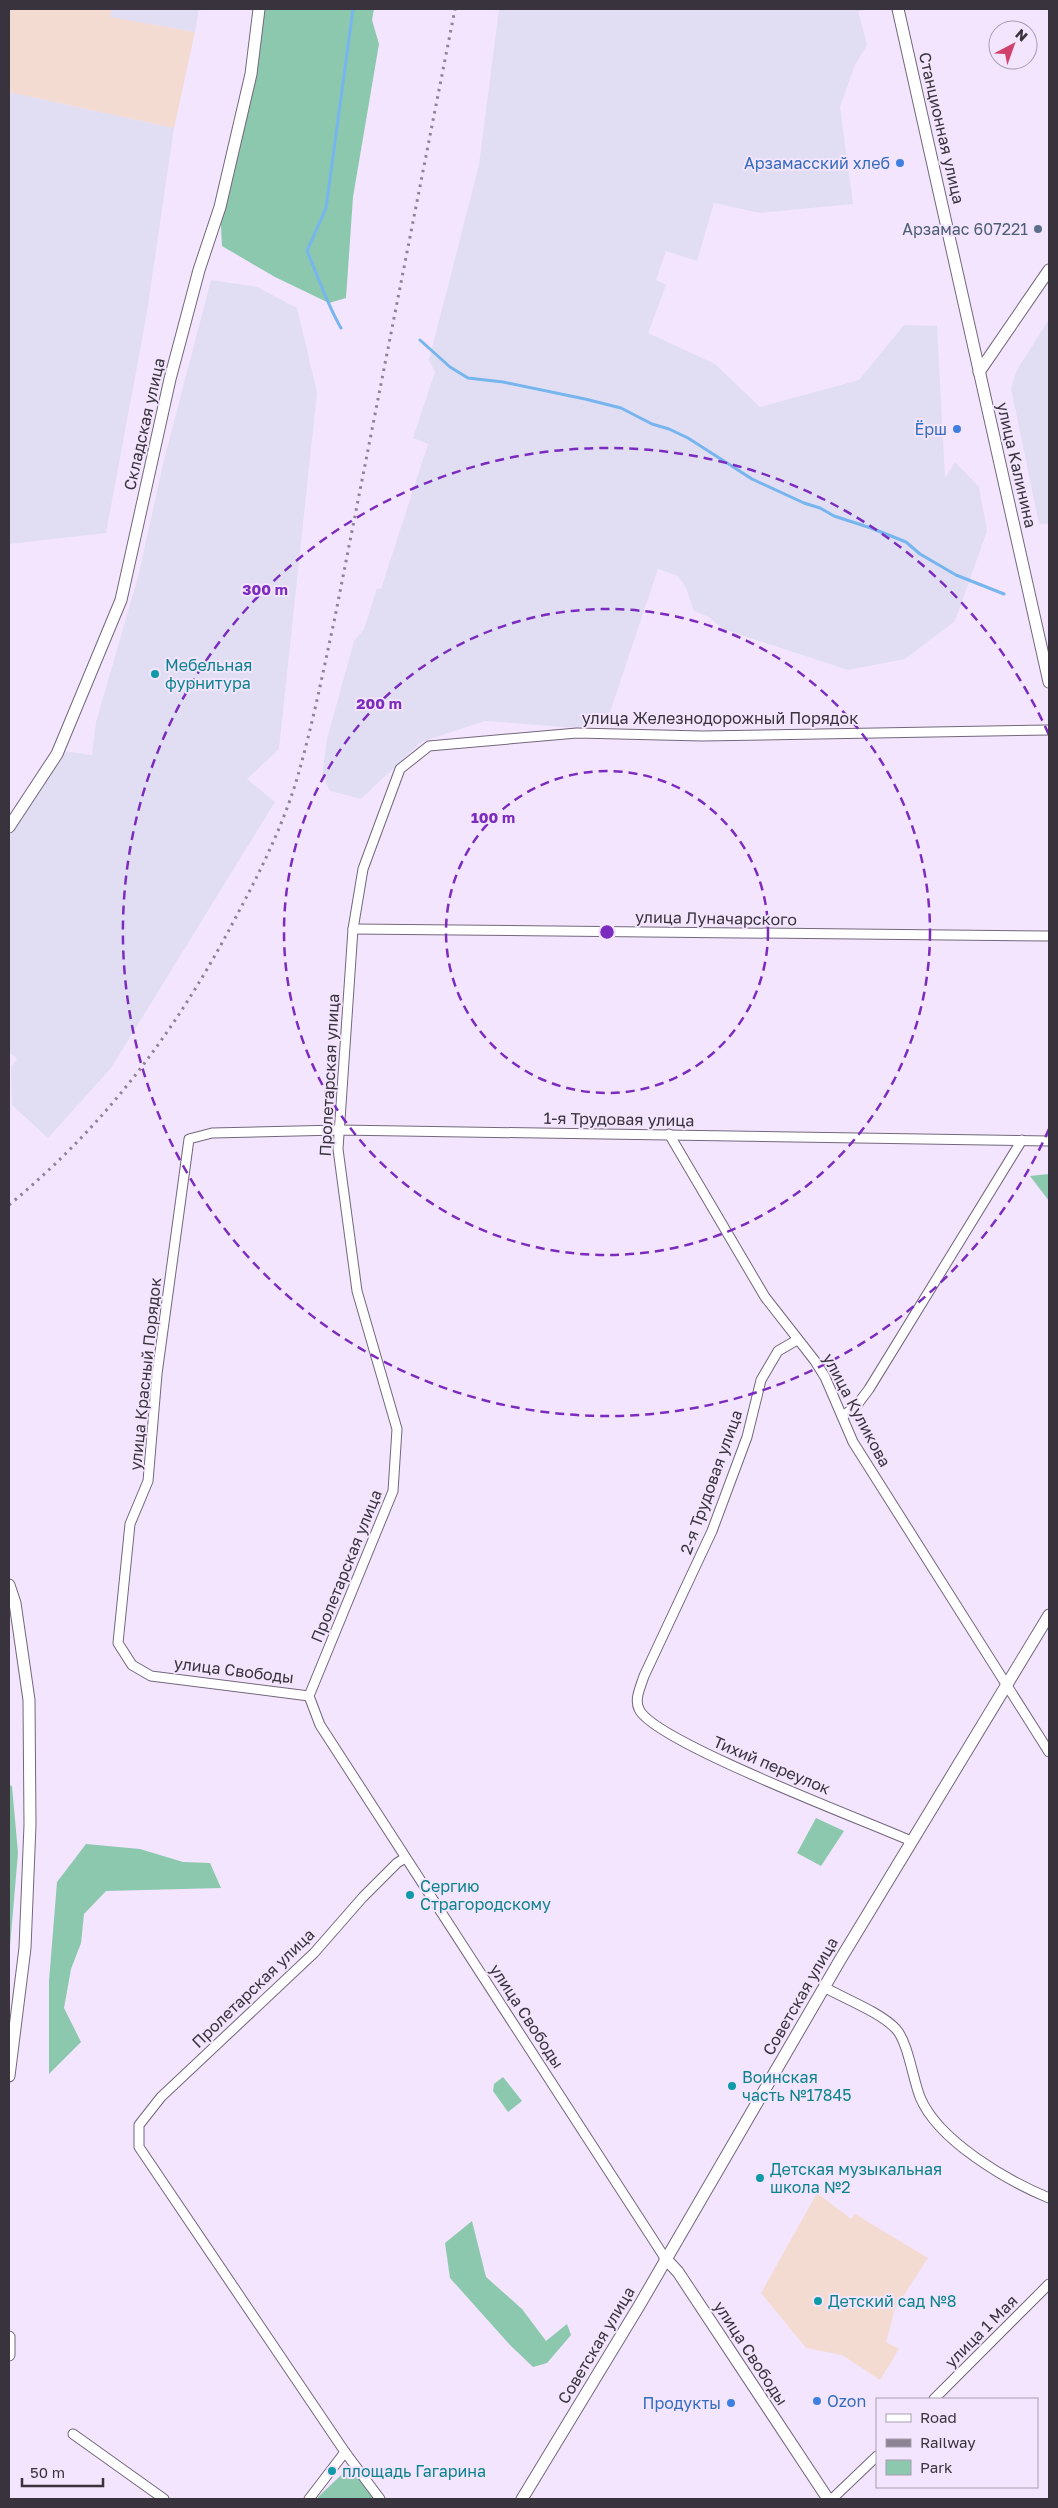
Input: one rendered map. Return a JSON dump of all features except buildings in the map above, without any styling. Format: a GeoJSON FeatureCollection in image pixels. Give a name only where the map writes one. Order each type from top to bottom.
{"type":"FeatureCollection","features":[{"type":"Feature","properties":{"kind":"street","name":"Складская улица"},"geometry":{"type":"LineString","coordinates":[[9,827],[57,754],[121,600],[170,379],[199,270],[222,198],[250,74],[259,9]]}},
{"type":"Feature","properties":{"kind":"street","name":"Станционная улица"},"geometry":{"type":"LineString","coordinates":[[898,9],[979,372]]}},
{"type":"Feature","properties":{"kind":"street"},"geometry":{"type":"LineString","coordinates":[[979,372],[1049,270]]}},
{"type":"Feature","properties":{"kind":"street","name":"улица Калинина"},"geometry":{"type":"LineString","coordinates":[[979,372],[1049,682]]}},
{"type":"Feature","properties":{"kind":"street","name":"улица Железнодорожный Порядок"},"geometry":{"type":"LineString","coordinates":[[400,770],[429,746],[577,733],[702,736],[1049,730]]}},
{"type":"Feature","properties":{"kind":"street","name":"Пролетарская улица"},"geometry":{"type":"LineString","coordinates":[[309,1696],[393,1492],[397,1429],[358,1291],[338,1149],[353,929],[363,869],[400,770]]}},
{"type":"Feature","properties":{"kind":"street","name":"улица Луначарского"},"geometry":{"type":"LineString","coordinates":[[353,929],[1049,936]]}},
{"type":"Feature","properties":{"kind":"street","name":"1-я Трудовая улица"},"geometry":{"type":"LineString","coordinates":[[189,1138],[212,1133],[339,1130],[1049,1141]]}},
{"type":"Feature","properties":{"kind":"street","name":"улица Куликова"},"geometry":{"type":"LineString","coordinates":[[669,1134],[765,1297],[815,1361],[825,1377],[853,1442],[1049,1752]]}},
{"type":"Feature","properties":{"kind":"street","name":"улица Красный Порядок"},"geometry":{"type":"LineString","coordinates":[[132,1665],[118,1643],[130,1524],[148,1481],[157,1374],[189,1138]]}},
{"type":"Feature","properties":{"kind":"street"},"geometry":{"type":"LineString","coordinates":[[843,1416],[857,1405],[869,1389],[1022,1140]]}},
{"type":"Feature","properties":{"kind":"street","name":"2-я Трудовая улица"},"geometry":{"type":"LineString","coordinates":[[637,1698],[644,1676],[712,1531],[746,1437],[761,1380],[778,1351],[797,1340]]}},
{"type":"Feature","properties":{"kind":"street"},"geometry":{"type":"LineString","coordinates":[[9,1585],[15,1603],[28,1700],[30,1825],[25,1948],[9,2076]]}},
{"type":"Feature","properties":{"kind":"street","name":"Советская улица"},"geometry":{"type":"LineString","coordinates":[[522,2499],[639,2306],[665,2258],[911,1841],[1049,1615]]}},
{"type":"Feature","properties":{"kind":"street","name":"улица Свободы"},"geometry":{"type":"LineString","coordinates":[[132,1665],[151,1676],[309,1696],[320,1725],[405,1858],[665,2258],[678,2272],[828,2499]]}},
{"type":"Feature","properties":{"kind":"street","name":"Тихий переулок"},"geometry":{"type":"LineString","coordinates":[[637,1698],[639,1710],[654,1725],[698,1750],[911,1841]]}},
{"type":"Feature","properties":{"kind":"street","name":"Пролетарская улица"},"geometry":{"type":"LineString","coordinates":[[345,2452],[139,2147],[139,2125],[162,2097],[314,1953],[370,1890],[397,1863],[405,1858]]}},
{"type":"Feature","properties":{"kind":"street"},"geometry":{"type":"LineString","coordinates":[[824,1987],[897,2030],[910,2062],[920,2098],[933,2116],[965,2150],[995,2172],[1049,2198]]}},
{"type":"Feature","properties":{"kind":"street","name":"улица 1 Мая"},"geometry":{"type":"LineString","coordinates":[[935,2398],[1049,2284]]}},
{"type":"Feature","properties":{"kind":"street"},"geometry":{"type":"LineString","coordinates":[[9,2337],[9,2355]]}},
{"type":"Feature","properties":{"kind":"street"},"geometry":{"type":"LineString","coordinates":[[73,2434],[164,2499]]}},
{"type":"Feature","properties":{"kind":"street"},"geometry":{"type":"LineString","coordinates":[[308,2499],[345,2452],[380,2499]]}},
{"type":"Feature","properties":{"kind":"street"},"geometry":{"type":"LineString","coordinates":[[832,2499],[876,2457]]}},
{"type":"Feature","properties":{"kind":"shaded area"},"geometry":{"type":"Polygon","coordinates":[[[9,9],[111,9],[110,17],[195,32],[174,128],[9,92],[9,9]]]}},
{"type":"Feature","properties":{"kind":"shaded area"},"geometry":{"type":"Polygon","coordinates":[[[111,9],[199,9],[195,32],[109,17],[111,9]]]}},
{"type":"Feature","properties":{"kind":"shaded area"},"geometry":{"type":"Polygon","coordinates":[[[499,9],[869,9],[858,11],[867,45],[855,65],[840,107],[853,204],[760,213],[714,203],[697,261],[666,251],[656,280],[666,285],[648,333],[715,364],[760,407],[859,380],[904,325],[937,326],[945,478],[955,462],[979,487],[987,531],[955,621],[905,659],[848,670],[723,629],[709,617],[694,611],[686,588],[678,576],[658,569],[610,712],[579,728],[485,721],[421,742],[361,799],[330,791],[322,775],[327,739],[354,641],[364,629],[377,588],[381,589],[428,444],[413,438],[435,372],[429,360],[479,165],[499,9]]]}},
{"type":"Feature","properties":{"kind":"shaded area"},"geometry":{"type":"Polygon","coordinates":[[[9,92],[174,128],[146,318],[106,533],[9,544],[9,92]]]}},
{"type":"Feature","properties":{"kind":"shaded area"},"geometry":{"type":"Polygon","coordinates":[[[211,280],[257,287],[297,308],[317,392],[279,749],[247,779],[275,802],[111,1068],[48,1138],[12,1105],[11,1067],[17,1059],[9,1052],[9,833],[31,804],[63,751],[92,755],[96,722],[138,577],[164,460],[211,280]]]}},
{"type":"Feature","properties":{"kind":"shaded area"},"geometry":{"type":"Polygon","coordinates":[[[1049,319],[1049,524],[1039,524],[1011,388],[1017,370],[1049,319]]]}},
{"type":"Feature","properties":{"kind":"shaded area"},"geometry":{"type":"Polygon","coordinates":[[[817,2193],[851,2219],[855,2214],[928,2258],[895,2309],[886,2342],[899,2349],[880,2380],[842,2355],[806,2348],[761,2293],[817,2193]]]}},
{"type":"Feature","properties":{"kind":"green space"},"geometry":{"type":"Polygon","coordinates":[[[260,9],[374,9],[372,20],[379,44],[353,197],[346,298],[329,303],[275,277],[222,246],[220,207],[260,9]]]}},
{"type":"Feature","properties":{"kind":"green space"},"geometry":{"type":"Polygon","coordinates":[[[1049,1174],[1049,1201],[1030,1176],[1049,1174]]]}},
{"type":"Feature","properties":{"kind":"green space"},"geometry":{"type":"Polygon","coordinates":[[[9,1785],[12,1786],[18,1853],[9,1958],[9,1785]]]}},
{"type":"Feature","properties":{"kind":"green space"},"geometry":{"type":"Polygon","coordinates":[[[816,1818],[844,1831],[821,1866],[797,1853],[816,1818]]]}},
{"type":"Feature","properties":{"kind":"green space"},"geometry":{"type":"Polygon","coordinates":[[[86,1844],[140,1849],[183,1862],[210,1863],[221,1888],[106,1891],[84,1914],[81,1943],[71,1969],[64,2008],[81,2042],[49,2074],[49,1981],[57,1882],[86,1844]]]}},
{"type":"Feature","properties":{"kind":"green space"},"geometry":{"type":"Polygon","coordinates":[[[503,2077],[522,2101],[508,2112],[493,2091],[494,2084],[503,2077]]]}},
{"type":"Feature","properties":{"kind":"green space"},"geometry":{"type":"Polygon","coordinates":[[[472,2221],[486,2277],[522,2309],[546,2341],[567,2324],[571,2335],[547,2363],[533,2367],[510,2345],[450,2278],[445,2243],[472,2221]]]}},
{"type":"Feature","properties":{"kind":"green space"},"geometry":{"type":"Polygon","coordinates":[[[357,2460],[384,2499],[319,2499],[318,2497],[357,2460]]]}},
{"type":"Feature","properties":{"kind":"waterway"},"geometry":{"type":"LineString","coordinates":[[341,328],[307,251],[326,208],[353,9]]}},
{"type":"Feature","properties":{"kind":"waterway"},"geometry":{"type":"LineString","coordinates":[[420,340],[450,367],[468,378],[503,382],[621,408],[652,424],[669,429],[688,438],[752,479],[804,503],[820,508],[834,516],[906,542],[920,554],[956,575],[1004,594]]}},
{"type":"Feature","properties":{"kind":"railway"},"geometry":{"type":"LineString","coordinates":[[9,1205],[45,1174],[78,1141],[109,1107],[166,1034],[215,955],[254,882],[284,816],[296,782],[307,741],[335,617],[455,9]]}},
{"type":"Feature","properties":{"kind":"place","name":"Арзамасский хлеб"},"geometry":{"type":"Point","coordinates":[900,163]}},
{"type":"Feature","properties":{"kind":"place","name":"Арзамас 607221"},"geometry":{"type":"Point","coordinates":[1038,229]}},
{"type":"Feature","properties":{"kind":"place","name":"Ёрш"},"geometry":{"type":"Point","coordinates":[957,429]}},
{"type":"Feature","properties":{"kind":"place","name":"Мебельная фурнитура"},"geometry":{"type":"Point","coordinates":[155,674]}},
{"type":"Feature","properties":{"kind":"place","name":"Сергию Страгородскому"},"geometry":{"type":"Point","coordinates":[410,1895]}},
{"type":"Feature","properties":{"kind":"place","name":"Воинская часть №17845"},"geometry":{"type":"Point","coordinates":[732,2086]}},
{"type":"Feature","properties":{"kind":"place","name":"Детская музыкальная школа №2"},"geometry":{"type":"Point","coordinates":[760,2178]}},
{"type":"Feature","properties":{"kind":"place","name":"Детский сад №8"},"geometry":{"type":"Point","coordinates":[818,2301]}},
{"type":"Feature","properties":{"kind":"place","name":"Ozon"},"geometry":{"type":"Point","coordinates":[817,2401]}},
{"type":"Feature","properties":{"kind":"place","name":"Продукты"},"geometry":{"type":"Point","coordinates":[731,2403]}},
{"type":"Feature","properties":{"kind":"place","name":"площадь Гагарина"},"geometry":{"type":"Point","coordinates":[332,2471]}}]}
